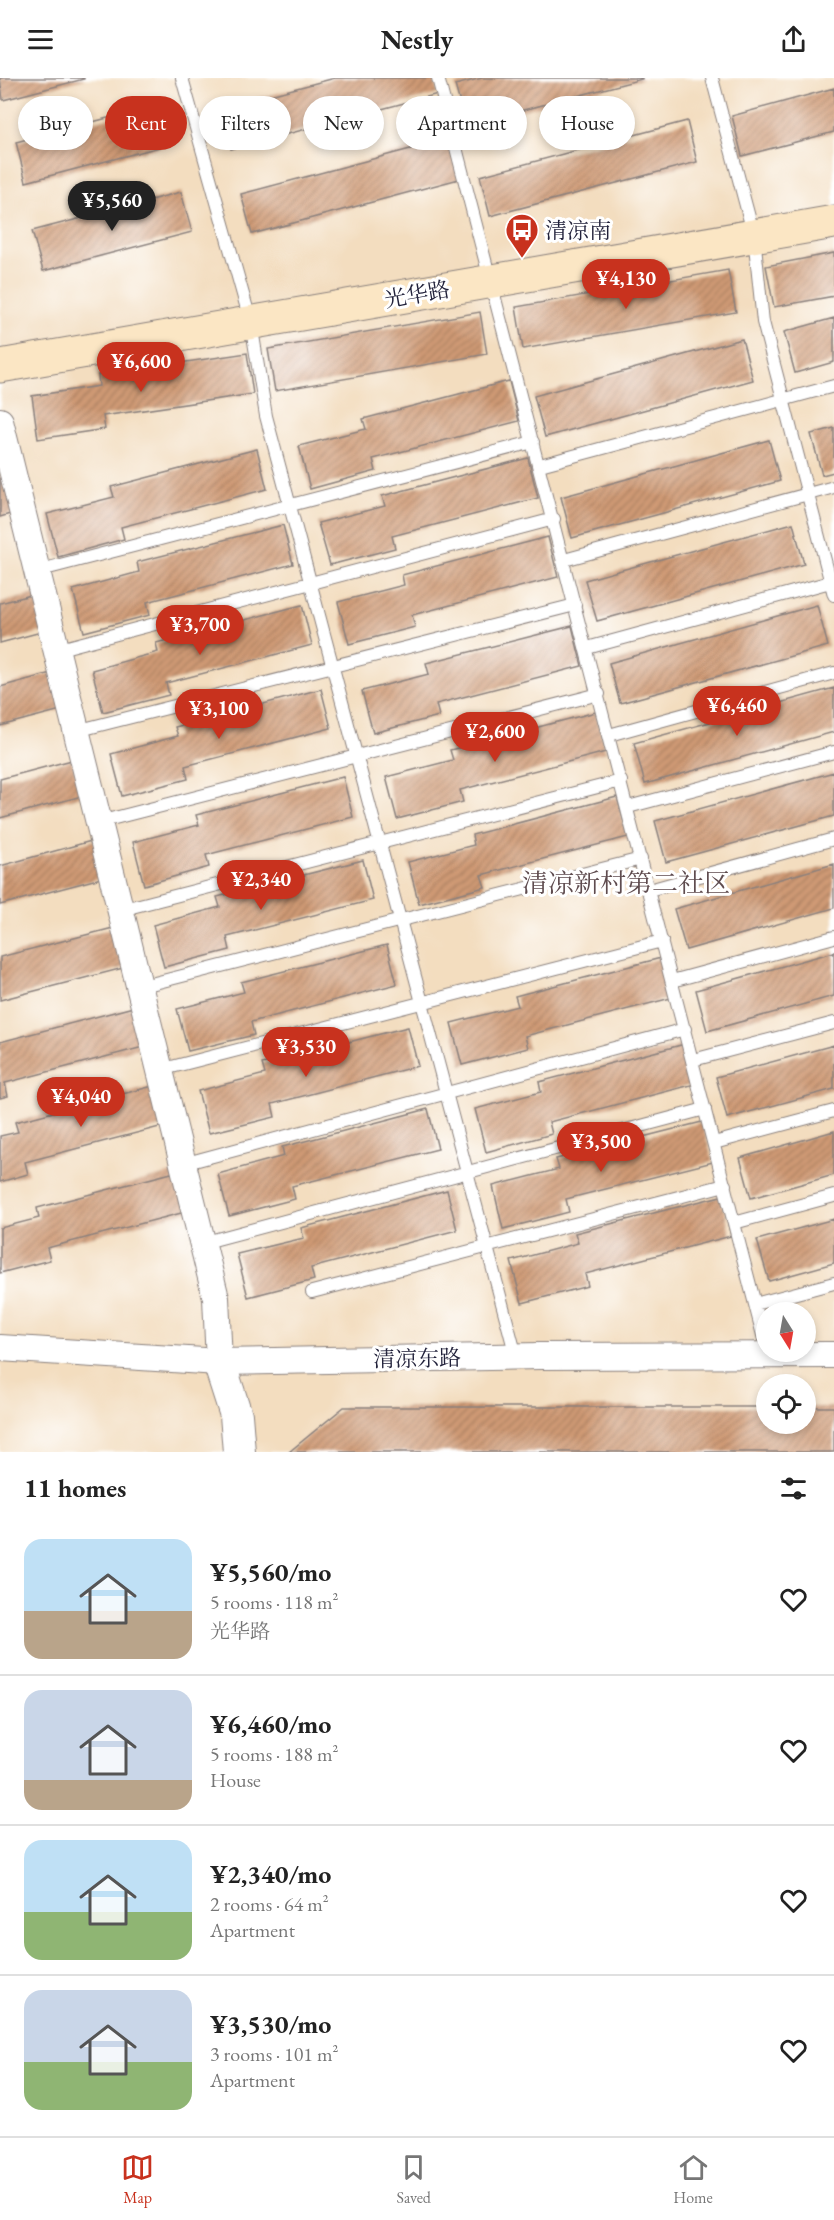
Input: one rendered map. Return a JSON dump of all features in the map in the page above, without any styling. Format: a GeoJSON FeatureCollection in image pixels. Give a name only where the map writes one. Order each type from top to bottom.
{"type":"FeatureCollection","features":[{"type":"Feature","properties":{"kind":"main road","name":"光华路"},"geometry":{"type":"LineString","coordinates":[[0,366],[834,222]]}},
{"type":"Feature","properties":{"kind":"street"},"geometry":{"type":"LineString","coordinates":[[0,421],[216,1298],[220,1452]]}},
{"type":"Feature","properties":{"kind":"street","name":"清凉东路"},"geometry":{"type":"LineString","coordinates":[[0,1348],[219,1362],[756,1351]]}},
{"type":"Feature","properties":{"kind":"street","name":"清凉东路"},"geometry":{"type":"LineString","coordinates":[[816,1354],[834,1355]]}},
{"type":"Feature","properties":{"kind":"street"},"geometry":{"type":"LineString","coordinates":[[219,1362],[236,1415],[239,1452]]}},
{"type":"Feature","properties":{"kind":"lane"},"geometry":{"type":"LineString","coordinates":[[182,78],[251,323],[267,416],[516,1356]]}},
{"type":"Feature","properties":{"kind":"lane"},"geometry":{"type":"LineString","coordinates":[[438,78],[554,519],[756,1308]]}},
{"type":"Feature","properties":{"kind":"lane"},"geometry":{"type":"LineString","coordinates":[[712,78],[753,236],[763,322],[834,595]]}},
{"type":"Feature","properties":{"kind":"lane"},"geometry":{"type":"LineString","coordinates":[[540,465],[834,386]]}},
{"type":"Feature","properties":{"kind":"lane"},"geometry":{"type":"LineString","coordinates":[[37,571],[533,441]]}},
{"type":"Feature","properties":{"kind":"lane"},"geometry":{"type":"LineString","coordinates":[[564,560],[834,487]]}},
{"type":"Feature","properties":{"kind":"lane"},"geometry":{"type":"LineString","coordinates":[[56,650],[554,519]]}},
{"type":"Feature","properties":{"kind":"lane"},"geometry":{"type":"LineString","coordinates":[[587,648],[832,582]]}},
{"type":"Feature","properties":{"kind":"lane"},"geometry":{"type":"LineString","coordinates":[[76,731],[575,605]]}},
{"type":"Feature","properties":{"kind":"lane"},"geometry":{"type":"LineString","coordinates":[[609,735],[834,673]]}},
{"type":"Feature","properties":{"kind":"lane"},"geometry":{"type":"LineString","coordinates":[[99,822],[598,694]]}},
{"type":"Feature","properties":{"kind":"lane"},"geometry":{"type":"LineString","coordinates":[[628,807],[834,752]]}},
{"type":"Feature","properties":{"kind":"lane"},"geometry":{"type":"LineString","coordinates":[[120,909],[621,781]]}},
{"type":"Feature","properties":{"kind":"lane"},"geometry":{"type":"LineString","coordinates":[[649,890],[834,839]]}},
{"type":"Feature","properties":{"kind":"lane"},"geometry":{"type":"LineString","coordinates":[[139,987],[641,859]]}},
{"type":"Feature","properties":{"kind":"lane"},"geometry":{"type":"LineString","coordinates":[[672,981],[834,937]]}},
{"type":"Feature","properties":{"kind":"lane"},"geometry":{"type":"LineString","coordinates":[[160,1070],[662,941]]}},
{"type":"Feature","properties":{"kind":"lane"},"geometry":{"type":"LineString","coordinates":[[693,1060],[834,1023]]}},
{"type":"Feature","properties":{"kind":"lane"},"geometry":{"type":"LineString","coordinates":[[183,1164],[685,1029]]}},
{"type":"Feature","properties":{"kind":"lane"},"geometry":{"type":"LineString","coordinates":[[202,1242],[705,1109]]}},
{"type":"Feature","properties":{"kind":"lane"},"geometry":{"type":"LineString","coordinates":[[714,1143],[834,1111]]}},
{"type":"Feature","properties":{"kind":"lane"},"geometry":{"type":"LineString","coordinates":[[312,1292],[725,1185]]}},
{"type":"Feature","properties":{"kind":"lane"},"geometry":{"type":"LineString","coordinates":[[734,1222],[834,1196]]}},
{"type":"Feature","properties":{"kind":"lane"},"geometry":{"type":"LineString","coordinates":[[755,1304],[834,1283]]}},
{"type":"Feature","properties":{"kind":"building"},"geometry":{"type":"Polygon","coordinates":[[[0,78],[84,78],[84,79],[3,100],[0,78]]]}},
{"type":"Feature","properties":{"kind":"building"},"geometry":{"type":"Polygon","coordinates":[[[335,78],[434,78],[438,94],[396,96],[396,105],[384,108],[384,96],[303,96],[303,130],[291,133],[291,96],[266,96],[335,78]]]}},
{"type":"Feature","properties":{"kind":"building"},"geometry":{"type":"Polygon","coordinates":[[[482,78],[642,78],[577,96],[539,96],[539,106],[527,109],[527,96],[458,96],[455,85],[482,78]]]}},
{"type":"Feature","properties":{"kind":"building"},"geometry":{"type":"Polygon","coordinates":[[[834,88],[834,132],[742,156],[732,116],[834,88]]]}},
{"type":"Feature","properties":{"kind":"building"},"geometry":{"type":"Polygon","coordinates":[[[105,119],[105,150],[148,150],[26,182],[18,150],[93,150],[93,122],[105,119]]]}},
{"type":"Feature","properties":{"kind":"building"},"geometry":{"type":"Polygon","coordinates":[[[687,121],[697,162],[490,216],[480,176],[578,150],[635,150],[635,135],[687,121]]]}},
{"type":"Feature","properties":{"kind":"building"},"geometry":{"type":"Polygon","coordinates":[[[407,150],[451,150],[459,179],[252,234],[241,194],[407,150]]]}},
{"type":"Feature","properties":{"kind":"building"},"geometry":{"type":"Polygon","coordinates":[[[181,192],[192,232],[43,271],[32,231],[181,192]]]}},
{"type":"Feature","properties":{"kind":"building"},"geometry":{"type":"Polygon","coordinates":[[[834,253],[834,296],[774,307],[766,266],[834,253]]]}},
{"type":"Feature","properties":{"kind":"building"},"geometry":{"type":"Polygon","coordinates":[[[728,270],[736,312],[523,349],[516,307],[728,270]]]}},
{"type":"Feature","properties":{"kind":"building"},"geometry":{"type":"Polygon","coordinates":[[[480,312],[487,354],[275,391],[268,349],[480,312]]]}},
{"type":"Feature","properties":{"kind":"building"},"geometry":{"type":"Polygon","coordinates":[[[834,318],[834,362],[795,373],[784,332],[834,318]]]}},
{"type":"Feature","properties":{"kind":"building"},"geometry":{"type":"Polygon","coordinates":[[[742,339],[753,380],[545,437],[534,396],[742,339]]]}},
{"type":"Feature","properties":{"kind":"building"},"geometry":{"type":"Polygon","coordinates":[[[247,353],[253,394],[103,416],[105,429],[38,439],[32,396],[99,386],[98,375],[247,353]]]}},
{"type":"Feature","properties":{"kind":"building"},"geometry":{"type":"Polygon","coordinates":[[[509,381],[519,421],[373,459],[376,471],[310,489],[299,446],[366,429],[363,419],[509,381]]]}},
{"type":"Feature","properties":{"kind":"building"},"geometry":{"type":"Polygon","coordinates":[[[834,428],[834,472],[822,475],[811,434],[834,428]]]}},
{"type":"Feature","properties":{"kind":"building"},"geometry":{"type":"Polygon","coordinates":[[[769,440],[780,481],[572,538],[561,497],[769,440]]]}},
{"type":"Feature","properties":{"kind":"building"},"geometry":{"type":"Polygon","coordinates":[[[257,449],[267,489],[121,527],[124,539],[58,557],[47,514],[114,497],[111,487],[257,449]]]}},
{"type":"Feature","properties":{"kind":"building"},"geometry":{"type":"Polygon","coordinates":[[[528,458],[538,498],[392,536],[395,548],[330,565],[318,523],[385,506],[382,496],[528,458]]]}},
{"type":"Feature","properties":{"kind":"building"},"geometry":{"type":"Polygon","coordinates":[[[5,477],[17,512],[0,517],[0,478],[5,477]]]}},
{"type":"Feature","properties":{"kind":"building"},"geometry":{"type":"Polygon","coordinates":[[[793,523],[804,564],[597,621],[585,580],[793,523]]]}},
{"type":"Feature","properties":{"kind":"building"},"geometry":{"type":"Polygon","coordinates":[[[283,525],[293,564],[147,602],[150,615],[84,632],[73,590],[139,572],[137,562],[283,525]]]}},
{"type":"Feature","properties":{"kind":"building"},"geometry":{"type":"Polygon","coordinates":[[[548,537],[558,577],[412,615],[415,627],[349,644],[338,602],[404,585],[402,575],[548,537]]]}},
{"type":"Feature","properties":{"kind":"building"},"geometry":{"type":"Polygon","coordinates":[[[35,594],[45,631],[0,643],[0,603],[35,594]]]}},
{"type":"Feature","properties":{"kind":"building"},"geometry":{"type":"Polygon","coordinates":[[[302,605],[312,645],[166,683],[169,695],[103,712],[92,670],[158,652],[156,643],[302,605]]]}},
{"type":"Feature","properties":{"kind":"building"},"geometry":{"type":"Polygon","coordinates":[[[817,605],[828,646],[620,703],[609,663],[817,605]]]}},
{"type":"Feature","properties":{"kind":"building"},"geometry":{"type":"Polygon","coordinates":[[[572,626],[582,666],[436,704],[439,716],[373,733],[362,691],[429,674],[426,663],[572,626]]]}},
{"type":"Feature","properties":{"kind":"building"},"geometry":{"type":"Polygon","coordinates":[[[51,673],[61,710],[0,726],[0,687],[51,673]]]}},
{"type":"Feature","properties":{"kind":"building"},"geometry":{"type":"Polygon","coordinates":[[[834,688],[834,732],[645,784],[634,743],[834,688]]]}},
{"type":"Feature","properties":{"kind":"building"},"geometry":{"type":"Polygon","coordinates":[[[321,689],[331,728],[185,766],[188,779],[122,796],[111,754],[178,736],[175,727],[321,689]]]}},
{"type":"Feature","properties":{"kind":"building"},"geometry":{"type":"Polygon","coordinates":[[[596,712],[606,752],[460,790],[463,802],[397,819],[386,777],[453,760],[450,750],[596,712]]]}},
{"type":"Feature","properties":{"kind":"building"},"geometry":{"type":"Polygon","coordinates":[[[72,760],[82,796],[0,818],[0,779],[72,760]]]}},
{"type":"Feature","properties":{"kind":"building"},"geometry":{"type":"Polygon","coordinates":[[[834,772],[834,816],[666,862],[655,821],[834,772]]]}},
{"type":"Feature","properties":{"kind":"building"},"geometry":{"type":"Polygon","coordinates":[[[343,777],[353,817],[206,855],[209,867],[144,885],[133,842],[199,825],[196,815],[343,777]]]}},
{"type":"Feature","properties":{"kind":"building"},"geometry":{"type":"Polygon","coordinates":[[[617,797],[628,837],[481,875],[485,887],[419,904],[408,862],[474,845],[472,835],[617,797]]]}},
{"type":"Feature","properties":{"kind":"building"},"geometry":{"type":"Polygon","coordinates":[[[95,840],[105,877],[0,905],[0,866],[95,840]]]}},
{"type":"Feature","properties":{"kind":"building"},"geometry":{"type":"Polygon","coordinates":[[[363,860],[373,900],[227,937],[230,950],[164,967],[153,925],[220,907],[217,897],[363,860]]]}},
{"type":"Feature","properties":{"kind":"building"},"geometry":{"type":"Polygon","coordinates":[[[834,864],[834,908],[686,950],[674,909],[834,864]]]}},
{"type":"Feature","properties":{"kind":"building"},"geometry":{"type":"Polygon","coordinates":[[[121,926],[131,966],[0,1000],[0,957],[121,926]]]}},
{"type":"Feature","properties":{"kind":"building"},"geometry":{"type":"Polygon","coordinates":[[[387,945],[397,984],[251,1022],[254,1035],[188,1051],[177,1009],[244,992],[241,982],[387,945]]]}},
{"type":"Feature","properties":{"kind":"building"},"geometry":{"type":"Polygon","coordinates":[[[834,952],[834,996],[707,1031],[696,990],[834,952]]]}},
{"type":"Feature","properties":{"kind":"building"},"geometry":{"type":"Polygon","coordinates":[[[661,958],[671,998],[525,1036],[528,1048],[462,1065],[451,1023],[518,1006],[515,996],[661,958]]]}},
{"type":"Feature","properties":{"kind":"building"},"geometry":{"type":"Polygon","coordinates":[[[141,1005],[151,1045],[5,1083],[8,1096],[0,1098],[0,1042],[141,1005]]]}},
{"type":"Feature","properties":{"kind":"building"},"geometry":{"type":"Polygon","coordinates":[[[408,1027],[418,1066],[272,1104],[275,1117],[209,1133],[198,1091],[265,1074],[262,1064],[408,1027]]]}},
{"type":"Feature","properties":{"kind":"building"},"geometry":{"type":"Polygon","coordinates":[[[685,1044],[695,1084],[549,1122],[552,1134],[486,1152],[475,1109],[541,1092],[539,1082],[685,1044]]]}},
{"type":"Feature","properties":{"kind":"building"},"geometry":{"type":"Polygon","coordinates":[[[834,1045],[834,1089],[727,1118],[716,1077],[834,1045]]]}},
{"type":"Feature","properties":{"kind":"building"},"geometry":{"type":"Polygon","coordinates":[[[161,1084],[171,1124],[25,1162],[28,1174],[0,1182],[0,1136],[18,1132],[15,1122],[161,1084]]]}},
{"type":"Feature","properties":{"kind":"building"},"geometry":{"type":"Polygon","coordinates":[[[428,1109],[438,1149],[292,1186],[295,1199],[229,1216],[218,1174],[284,1156],[282,1147],[428,1109]]]}},
{"type":"Feature","properties":{"kind":"building"},"geometry":{"type":"Polygon","coordinates":[[[702,1122],[713,1162],[566,1199],[569,1212],[503,1229],[493,1186],[559,1169],[556,1159],[702,1122]]]}},
{"type":"Feature","properties":{"kind":"building"},"geometry":{"type":"Polygon","coordinates":[[[834,1131],[834,1175],[751,1198],[740,1158],[834,1131]]]}},
{"type":"Feature","properties":{"kind":"building"},"geometry":{"type":"Polygon","coordinates":[[[183,1170],[193,1210],[47,1248],[50,1260],[0,1273],[0,1228],[39,1218],[37,1208],[183,1170]]]}},
{"type":"Feature","properties":{"kind":"building"},"geometry":{"type":"Polygon","coordinates":[[[447,1190],[457,1230],[311,1268],[314,1280],[248,1297],[237,1254],[304,1238],[301,1228],[447,1190]]]}},
{"type":"Feature","properties":{"kind":"building"},"geometry":{"type":"Polygon","coordinates":[[[721,1196],[731,1236],[585,1274],[588,1286],[522,1303],[511,1261],[578,1243],[575,1233],[721,1196]]]}},
{"type":"Feature","properties":{"kind":"building"},"geometry":{"type":"Polygon","coordinates":[[[834,1219],[834,1263],[769,1281],[757,1240],[834,1219]]]}},
{"type":"Feature","properties":{"kind":"building"},"geometry":{"type":"Polygon","coordinates":[[[344,1407],[756,1407],[756,1434],[816,1434],[816,1407],[834,1407],[834,1452],[289,1452],[344,1407]]]}},
{"type":"Feature","properties":{"kind":"place","name":"清凉南"},"geometry":{"type":"Point","coordinates":[522,259]}},
{"type":"Feature","properties":{"kind":"district","name":"清凉新村第二社区"},"geometry":{"type":"Point","coordinates":[626,883]}}]}
